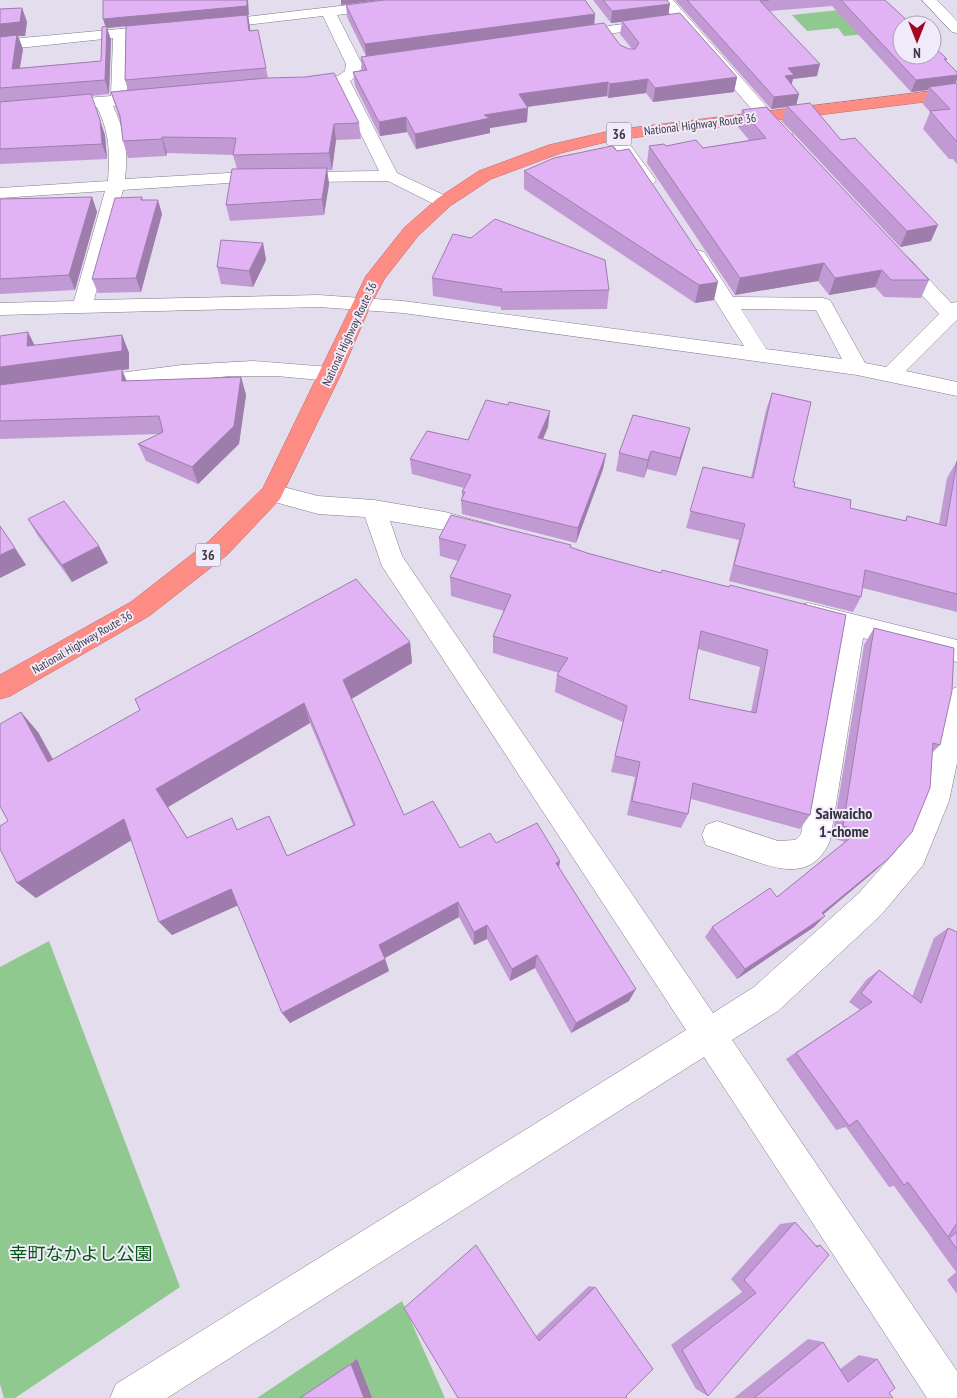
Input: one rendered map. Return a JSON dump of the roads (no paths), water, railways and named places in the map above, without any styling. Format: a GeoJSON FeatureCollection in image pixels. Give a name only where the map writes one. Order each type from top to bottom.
{"type":"FeatureCollection","features":[{"type":"Feature","properties":{"kind":"highway","name":"National Highway Route 36"},"geometry":{"type":"LineString","coordinates":[[0,688],[140,609],[218,548],[272,493],[330,374],[357,312],[376,276],[411,232],[444,202],[486,176],[522,160],[555,148],[614,134],[957,94]]}},
{"type":"Feature","properties":{"kind":"street"},"geometry":{"type":"LineString","coordinates":[[200,26],[329,13],[428,0]]}},
{"type":"Feature","properties":{"kind":"street"},"geometry":{"type":"LineString","coordinates":[[665,0],[766,116],[796,146]]}},
{"type":"Feature","properties":{"kind":"street"},"geometry":{"type":"LineString","coordinates":[[929,0],[957,28]]}},
{"type":"Feature","properties":{"kind":"street"},"geometry":{"type":"LineString","coordinates":[[287,87],[342,80],[352,73],[354,64],[329,13]]}},
{"type":"Feature","properties":{"kind":"street"},"geometry":{"type":"LineString","coordinates":[[595,16],[616,44]]}},
{"type":"Feature","properties":{"kind":"street"},"geometry":{"type":"LineString","coordinates":[[557,37],[683,20]]}},
{"type":"Feature","properties":{"kind":"street"},"geometry":{"type":"LineString","coordinates":[[0,45],[180,28]]}},
{"type":"Feature","properties":{"kind":"street"},"geometry":{"type":"LineString","coordinates":[[83,306],[116,185],[119,151],[113,124],[111,101],[121,34]]}},
{"type":"Feature","properties":{"kind":"street"},"geometry":{"type":"LineString","coordinates":[[354,64],[373,62]]}},
{"type":"Feature","properties":{"kind":"street"},"geometry":{"type":"LineString","coordinates":[[342,80],[390,176]]}},
{"type":"Feature","properties":{"kind":"street"},"geometry":{"type":"LineString","coordinates":[[0,110],[169,96]]}},
{"type":"Feature","properties":{"kind":"street"},"geometry":{"type":"LineString","coordinates":[[614,134],[654,192]]}},
{"type":"Feature","properties":{"kind":"street"},"geometry":{"type":"LineString","coordinates":[[3,198],[116,185],[228,178],[390,176],[408,183],[444,202]]}},
{"type":"Feature","properties":{"kind":"street"},"geometry":{"type":"LineString","coordinates":[[686,240],[759,354]]}},
{"type":"Feature","properties":{"kind":"street"},"geometry":{"type":"LineString","coordinates":[[889,249],[952,320],[891,374]]}},
{"type":"Feature","properties":{"kind":"street"},"geometry":{"type":"LineString","coordinates":[[0,309],[319,301],[357,312],[403,307],[857,368],[957,389]]}},
{"type":"Feature","properties":{"kind":"street"},"geometry":{"type":"LineString","coordinates":[[728,303],[823,304],[857,368]]}},
{"type":"Feature","properties":{"kind":"street"},"geometry":{"type":"LineString","coordinates":[[64,386],[180,373],[241,369],[276,368],[330,374]]}},
{"type":"Feature","properties":{"kind":"street"},"geometry":{"type":"LineString","coordinates":[[272,493],[318,505],[374,509],[445,521],[503,536]]}},
{"type":"Feature","properties":{"kind":"street"},"geometry":{"type":"LineString","coordinates":[[374,509],[391,559],[951,1398]]}},
{"type":"Feature","properties":{"kind":"street"},"geometry":{"type":"LineString","coordinates":[[784,607],[957,651]]}},
{"type":"Feature","properties":{"kind":"street"},"geometry":{"type":"LineString","coordinates":[[718,836],[778,855],[802,854],[815,841],[852,624]]}},
{"type":"Feature","properties":{"kind":"street"},"geometry":{"type":"LineString","coordinates":[[130,1398],[766,998],[870,904],[912,855],[934,801],[957,699]]}},
{"type":"Feature","properties":{"kind":"district","name":"Saiwaicho 1-chome"},"geometry":{"type":"Point","coordinates":[844,822]}},
{"type":"Feature","properties":{"kind":"park label","name":"幸町なかよし公園"},"geometry":{"type":"Point","coordinates":[81,1253]}}]}
